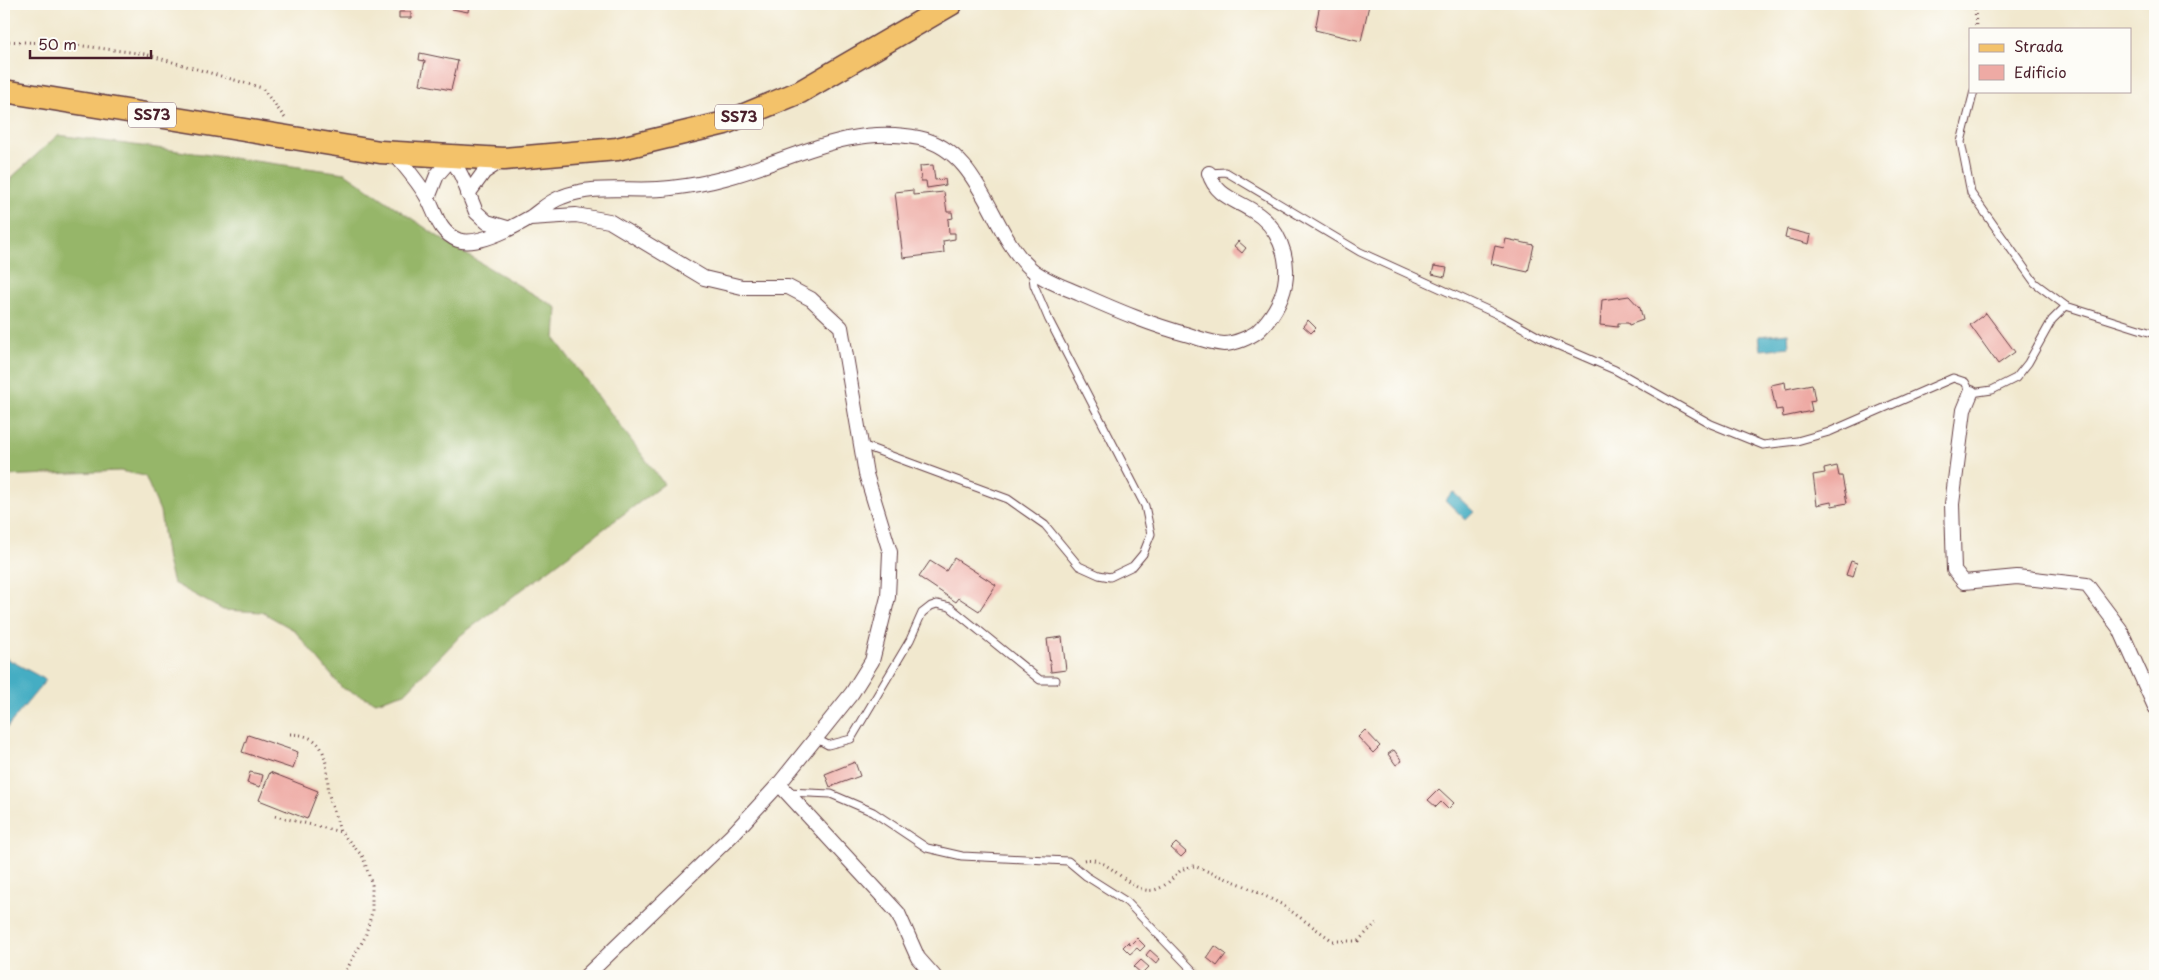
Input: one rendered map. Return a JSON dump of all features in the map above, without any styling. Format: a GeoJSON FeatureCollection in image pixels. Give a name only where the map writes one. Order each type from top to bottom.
{"type":"FeatureCollection","features":[{"type":"Feature","properties":{"kind":"main road","name":"SS73"},"geometry":{"type":"LineString","coordinates":[[4,91],[301,140],[394,153],[504,160],[617,149],[725,122],[800,92],[951,4]]}},
{"type":"Feature","properties":{"kind":"street"},"geometry":{"type":"LineString","coordinates":[[394,153],[428,198],[436,219],[445,232],[459,241],[472,242],[488,239],[530,218],[558,198],[579,191],[600,188],[637,190],[671,188],[725,178],[837,140],[882,134],[922,139],[948,152],[971,175],[1013,247],[1032,270],[1054,283],[1108,307],[1167,329],[1212,342],[1229,344],[1256,332],[1274,312],[1284,290],[1288,270],[1282,244],[1270,225],[1256,212],[1218,191],[1212,183],[1210,172]]}},
{"type":"Feature","properties":{"kind":"street"},"geometry":{"type":"LineString","coordinates":[[428,198],[438,175],[452,158],[476,212],[487,222],[507,228]]}},
{"type":"Feature","properties":{"kind":"street"},"geometry":{"type":"LineString","coordinates":[[468,194],[484,172],[504,160]]}},
{"type":"Feature","properties":{"kind":"street"},"geometry":{"type":"LineString","coordinates":[[530,218],[576,215],[609,221],[704,278],[742,287],[788,288],[811,300],[841,327],[866,474],[890,552],[888,597],[872,661],[852,693],[815,738],[782,788],[586,976]]}},
{"type":"Feature","properties":{"kind":"street"},"geometry":{"type":"LineString","coordinates":[[1971,393],[1964,410],[1952,504],[1954,570],[1964,582],[2017,577],[2087,585],[2120,629],[2155,707]]}},
{"type":"Feature","properties":{"kind":"street"},"geometry":{"type":"LineString","coordinates":[[782,788],[898,914],[918,958],[934,976]]}},
{"type":"Feature","properties":{"kind":"lane"},"geometry":{"type":"LineString","coordinates":[[1974,94],[1961,142],[1971,193],[2035,283],[2066,306],[2155,334]]}},
{"type":"Feature","properties":{"kind":"lane"},"geometry":{"type":"LineString","coordinates":[[1210,172],[1226,172],[1360,252],[1503,317],[1543,339],[1615,370],[1711,424],[1763,445],[1797,441],[1829,432],[1953,378],[1965,382],[1971,393],[1992,390],[2016,378],[2028,363],[2052,320],[2066,306]]}},
{"type":"Feature","properties":{"kind":"lane"},"geometry":{"type":"LineString","coordinates":[[861,445],[1008,499],[1044,525],[1079,566],[1099,575],[1110,577],[1132,566],[1143,554],[1151,534],[1145,506],[1049,320],[1034,285],[1032,270]]}},
{"type":"Feature","properties":{"kind":"lane"},"geometry":{"type":"LineString","coordinates":[[815,738],[828,745],[851,739],[910,640],[922,613],[937,604],[950,607],[1040,680],[1056,680]]}},
{"type":"Feature","properties":{"kind":"lane"},"geometry":{"type":"LineString","coordinates":[[782,788],[831,794],[872,812],[927,848],[962,856],[1068,861],[1086,876],[1127,902],[1198,976]]}},
{"type":"Feature","properties":{"kind":"path"},"geometry":{"type":"LineString","coordinates":[[1975,4],[1976,28]]}},
{"type":"Feature","properties":{"kind":"path"},"geometry":{"type":"LineString","coordinates":[[4,41],[68,44],[145,54],[262,88],[301,140]]}},
{"type":"Feature","properties":{"kind":"path"},"geometry":{"type":"LineString","coordinates":[[290,734],[298,734],[312,740],[318,744],[326,755],[329,795],[340,832],[363,857],[371,878],[374,900],[370,925],[366,937],[343,976]]}},
{"type":"Feature","properties":{"kind":"path"},"geometry":{"type":"LineString","coordinates":[[275,816],[340,832]]}},
{"type":"Feature","properties":{"kind":"path"},"geometry":{"type":"LineString","coordinates":[[1071,863],[1090,858],[1104,863],[1118,875],[1133,884],[1152,890],[1165,886],[1181,870],[1194,866],[1243,885],[1281,904],[1333,941],[1358,941],[1376,923]]}},
{"type":"Feature","properties":{"kind":"green space"},"geometry":{"type":"Polygon","coordinates":[[[58,135],[345,173],[452,246],[557,308],[555,339],[664,484],[461,635],[405,693],[376,702],[342,688],[294,630],[262,612],[223,610],[173,583],[167,561],[160,511],[145,476],[120,471],[4,476],[4,222],[11,178],[58,135]]]}},
{"type":"Feature","properties":{"kind":"water"},"geometry":{"type":"Polygon","coordinates":[[[1788,333],[1789,347],[1761,350],[1759,336],[1788,333]]]}},
{"type":"Feature","properties":{"kind":"water"},"geometry":{"type":"Polygon","coordinates":[[[1453,492],[1474,512],[1466,520],[1445,500],[1453,492]]]}},
{"type":"Feature","properties":{"kind":"water"},"geometry":{"type":"Polygon","coordinates":[[[4,657],[46,680],[4,731],[4,657]]]}},
{"type":"Feature","properties":{"kind":"building"},"geometry":{"type":"Polygon","coordinates":[[[453,4],[469,5],[468,12],[452,9],[453,4]]]}},
{"type":"Feature","properties":{"kind":"building"},"geometry":{"type":"Polygon","coordinates":[[[1320,4],[1343,6],[1343,4],[1369,5],[1361,41],[1315,30],[1320,4]]]}},
{"type":"Feature","properties":{"kind":"building"},"geometry":{"type":"Polygon","coordinates":[[[399,12],[411,12],[411,18],[399,18],[399,12]]]}},
{"type":"Feature","properties":{"kind":"building"},"geometry":{"type":"Polygon","coordinates":[[[420,53],[458,61],[451,90],[420,84],[425,61],[419,60],[420,53]]]}},
{"type":"Feature","properties":{"kind":"building"},"geometry":{"type":"Polygon","coordinates":[[[933,165],[935,180],[945,179],[946,185],[927,188],[926,181],[921,181],[920,166],[933,165]]]}},
{"type":"Feature","properties":{"kind":"building"},"geometry":{"type":"Polygon","coordinates":[[[913,190],[913,195],[944,192],[947,212],[952,212],[953,218],[948,219],[949,233],[955,233],[955,239],[943,241],[944,253],[903,258],[895,192],[913,190]]]}},
{"type":"Feature","properties":{"kind":"building"},"geometry":{"type":"Polygon","coordinates":[[[1787,229],[1811,235],[1809,244],[1785,238],[1787,229]]]}},
{"type":"Feature","properties":{"kind":"building"},"geometry":{"type":"Polygon","coordinates":[[[1506,239],[1534,245],[1528,272],[1491,264],[1495,246],[1504,248],[1506,239]]]}},
{"type":"Feature","properties":{"kind":"building"},"geometry":{"type":"Polygon","coordinates":[[[1238,241],[1246,248],[1242,253],[1234,246],[1238,241]]]}},
{"type":"Feature","properties":{"kind":"building"},"geometry":{"type":"Polygon","coordinates":[[[1434,266],[1447,268],[1445,277],[1432,274],[1434,266]]]}},
{"type":"Feature","properties":{"kind":"building"},"geometry":{"type":"Polygon","coordinates":[[[1629,296],[1640,308],[1643,320],[1629,325],[1628,323],[1618,323],[1618,327],[1600,325],[1602,300],[1629,296]]]}},
{"type":"Feature","properties":{"kind":"building"},"geometry":{"type":"Polygon","coordinates":[[[1986,313],[2015,352],[1998,364],[1970,325],[1986,313]]]}},
{"type":"Feature","properties":{"kind":"building"},"geometry":{"type":"Polygon","coordinates":[[[1308,320],[1316,328],[1311,333],[1303,326],[1308,320]]]}},
{"type":"Feature","properties":{"kind":"building"},"geometry":{"type":"Polygon","coordinates":[[[1785,382],[1786,389],[1812,384],[1815,400],[1810,401],[1812,411],[1783,417],[1782,409],[1776,410],[1771,385],[1785,382]]]}},
{"type":"Feature","properties":{"kind":"building"},"geometry":{"type":"Polygon","coordinates":[[[1837,466],[1839,476],[1842,476],[1847,503],[1832,506],[1831,502],[1817,505],[1813,475],[1825,473],[1824,469],[1837,466]]]}},
{"type":"Feature","properties":{"kind":"building"},"geometry":{"type":"Polygon","coordinates":[[[954,558],[996,585],[979,611],[959,598],[956,602],[919,577],[930,561],[946,571],[954,558]]]}},
{"type":"Feature","properties":{"kind":"building"},"geometry":{"type":"Polygon","coordinates":[[[1851,561],[1857,563],[1853,577],[1846,575],[1851,561]]]}},
{"type":"Feature","properties":{"kind":"building"},"geometry":{"type":"Polygon","coordinates":[[[1062,637],[1066,670],[1051,672],[1047,639],[1062,637]]]}},
{"type":"Feature","properties":{"kind":"building"},"geometry":{"type":"Polygon","coordinates":[[[1365,730],[1380,746],[1373,753],[1358,737],[1365,730]]]}},
{"type":"Feature","properties":{"kind":"building"},"geometry":{"type":"Polygon","coordinates":[[[248,735],[298,752],[293,769],[242,752],[248,735]]]}},
{"type":"Feature","properties":{"kind":"building"},"geometry":{"type":"Polygon","coordinates":[[[1394,750],[1402,761],[1396,765],[1388,754],[1394,750]]]}},
{"type":"Feature","properties":{"kind":"building"},"geometry":{"type":"Polygon","coordinates":[[[855,762],[860,776],[830,787],[825,774],[855,762]]]}},
{"type":"Feature","properties":{"kind":"building"},"geometry":{"type":"Polygon","coordinates":[[[250,772],[263,775],[260,787],[247,783],[250,772]]]}},
{"type":"Feature","properties":{"kind":"building"},"geometry":{"type":"Polygon","coordinates":[[[270,772],[318,791],[307,819],[259,800],[270,772]]]}},
{"type":"Feature","properties":{"kind":"building"},"geometry":{"type":"Polygon","coordinates":[[[1439,789],[1454,803],[1448,809],[1441,802],[1436,807],[1428,800],[1439,789]]]}},
{"type":"Feature","properties":{"kind":"building"},"geometry":{"type":"Polygon","coordinates":[[[1176,843],[1186,852],[1181,857],[1171,848],[1176,843]]]}},
{"type":"Feature","properties":{"kind":"building"},"geometry":{"type":"Polygon","coordinates":[[[1137,938],[1145,946],[1140,951],[1137,948],[1130,954],[1123,947],[1128,942],[1130,945],[1137,938]]]}},
{"type":"Feature","properties":{"kind":"building"},"geometry":{"type":"Polygon","coordinates":[[[1215,946],[1226,954],[1217,966],[1207,958],[1215,946]]]}},
{"type":"Feature","properties":{"kind":"building"},"geometry":{"type":"Polygon","coordinates":[[[1150,950],[1160,959],[1156,964],[1146,955],[1150,950]]]}},
{"type":"Feature","properties":{"kind":"building"},"geometry":{"type":"Polygon","coordinates":[[[1141,960],[1149,967],[1142,974],[1134,967],[1141,960]]]}}]}
